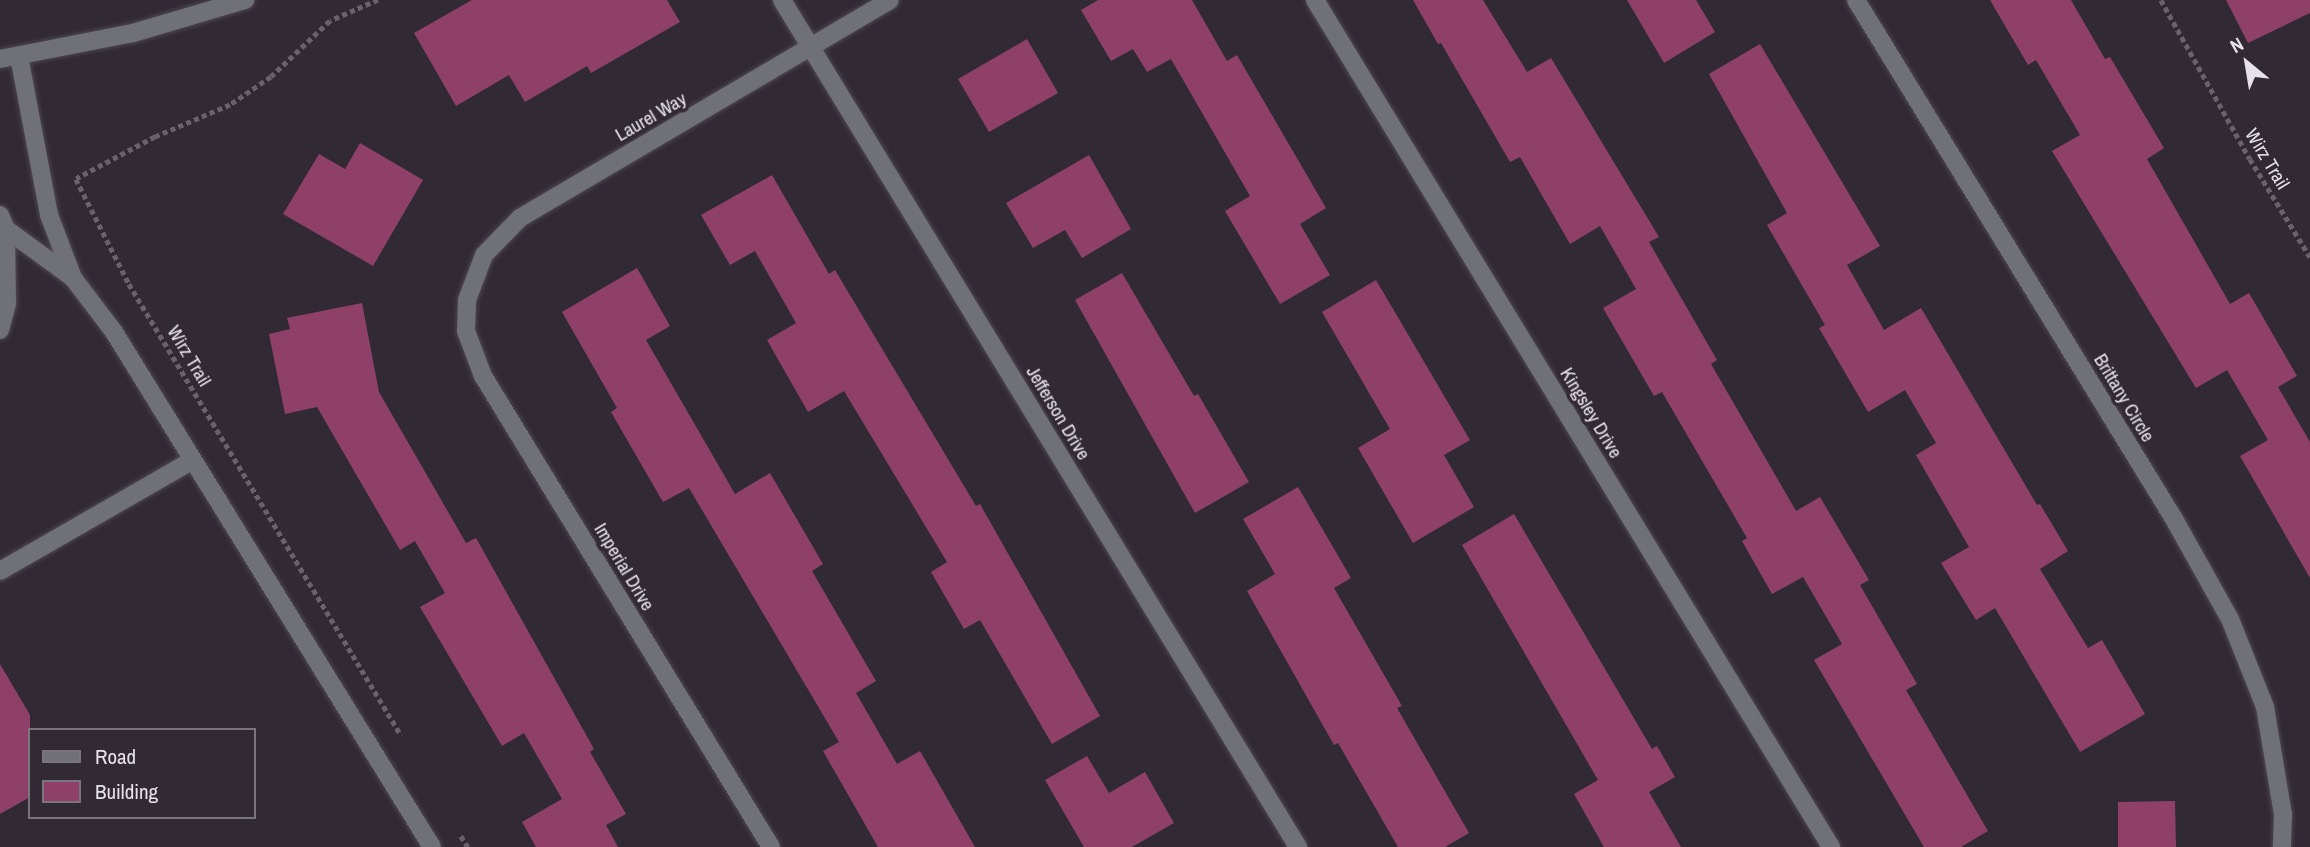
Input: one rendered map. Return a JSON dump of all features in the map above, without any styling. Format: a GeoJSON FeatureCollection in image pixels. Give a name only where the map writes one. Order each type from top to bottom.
{"type":"FeatureCollection","features":[{"type":"Feature","properties":{"kind":"street"},"geometry":{"type":"LineString","coordinates":[[0,59],[133,33],[245,0]]}},
{"type":"Feature","properties":{"kind":"street","name":"Jefferson Drive"},"geometry":{"type":"LineString","coordinates":[[782,0],[1298,847]]}},
{"type":"Feature","properties":{"kind":"street","name":"Laurel Way"},"geometry":{"type":"LineString","coordinates":[[467,300],[484,255],[520,218],[890,0]]}},
{"type":"Feature","properties":{"kind":"street","name":"Kingsley Drive"},"geometry":{"type":"LineString","coordinates":[[1315,0],[1831,847]]}},
{"type":"Feature","properties":{"kind":"street","name":"Brittany Circle"},"geometry":{"type":"LineString","coordinates":[[1856,0],[2166,508],[2230,619],[2265,707],[2283,814],[2282,847]]}},
{"type":"Feature","properties":{"kind":"street"},"geometry":{"type":"LineString","coordinates":[[19,56],[49,215],[73,278]]}},
{"type":"Feature","properties":{"kind":"street"},"geometry":{"type":"LineString","coordinates":[[3,222],[73,278],[114,332],[191,461],[432,847]]}},
{"type":"Feature","properties":{"kind":"street"},"geometry":{"type":"LineString","coordinates":[[0,330],[8,303],[3,222]]}},
{"type":"Feature","properties":{"kind":"street","name":"Imperial Drive"},"geometry":{"type":"LineString","coordinates":[[467,300],[466,331],[483,376],[771,847]]}},
{"type":"Feature","properties":{"kind":"street"},"geometry":{"type":"LineString","coordinates":[[0,571],[191,461]]}},
{"type":"Feature","properties":{"kind":"path","name":"Wirz Trail"},"geometry":{"type":"LineString","coordinates":[[377,0],[330,21],[271,77],[230,105],[155,137],[76,179],[129,284],[404,741]]}},
{"type":"Feature","properties":{"kind":"path","name":"Wirz Trail"},"geometry":{"type":"LineString","coordinates":[[2161,0],[2250,159],[2310,257]]}},
{"type":"Feature","properties":{"kind":"path"},"geometry":{"type":"LineString","coordinates":[[454,823],[468,847]]}},
{"type":"Feature","properties":{"kind":"building"},"geometry":{"type":"Polygon","coordinates":[[[472,0],[667,0],[680,22],[591,73],[587,66],[525,102],[509,75],[456,106],[414,33],[472,0]]]}},
{"type":"Feature","properties":{"kind":"building"},"geometry":{"type":"Polygon","coordinates":[[[1098,0],[1192,0],[1227,61],[1237,55],[1326,208],[1300,224],[1330,275],[1280,304],[1225,211],[1250,196],[1171,59],[1147,72],[1133,49],[1111,61],[1081,10],[1098,0]]]}},
{"type":"Feature","properties":{"kind":"building"},"geometry":{"type":"Polygon","coordinates":[[[1413,0],[1483,0],[1527,72],[1551,58],[1659,237],[1649,242],[1717,360],[1711,364],[1796,511],[1820,497],[1869,580],[1860,585],[1917,684],[1906,690],[1988,831],[1961,847],[1924,847],[1814,660],[1842,644],[1803,577],[1772,594],[1742,541],[1747,538],[1662,392],[1654,396],[1603,308],[1636,289],[1600,226],[1570,244],[1520,157],[1510,162],[1413,0]]]}},
{"type":"Feature","properties":{"kind":"building"},"geometry":{"type":"Polygon","coordinates":[[[1627,0],[1696,0],[1715,32],[1664,63],[1627,0]]]}},
{"type":"Feature","properties":{"kind":"building"},"geometry":{"type":"Polygon","coordinates":[[[1990,0],[2071,0],[2105,59],[2110,57],[2164,148],[2147,159],[2230,304],[2249,293],[2297,376],[2278,387],[2310,442],[2310,578],[2240,456],[2268,440],[2227,370],[2196,388],[2052,151],[2080,135],[2036,60],[2028,65],[1990,0]]]}},
{"type":"Feature","properties":{"kind":"building"},"geometry":{"type":"Polygon","coordinates":[[[2226,0],[2310,0],[2310,13],[2248,43],[2226,0]]]}},
{"type":"Feature","properties":{"kind":"building"},"geometry":{"type":"Polygon","coordinates":[[[1027,39],[1058,93],[989,132],[958,79],[1027,39]]]}},
{"type":"Feature","properties":{"kind":"building"},"geometry":{"type":"Polygon","coordinates":[[[1760,44],[1880,246],[1847,265],[1884,330],[1921,308],[2037,505],[2040,504],[2068,551],[2040,569],[2088,648],[2102,640],[2145,714],[2080,752],[1995,608],[1976,620],[1941,563],[1969,547],[1916,455],[1936,443],[1905,390],[1868,412],[1819,328],[1825,325],[1767,225],[1787,213],[1709,74],[1760,44]]]}},
{"type":"Feature","properties":{"kind":"building"},"geometry":{"type":"Polygon","coordinates":[[[360,143],[423,180],[373,266],[283,214],[319,154],[345,169],[360,143]]]}},
{"type":"Feature","properties":{"kind":"building"},"geometry":{"type":"Polygon","coordinates":[[[1089,155],[1131,229],[1082,258],[1065,230],[1033,248],[1006,203],[1089,155]]]}},
{"type":"Feature","properties":{"kind":"building"},"geometry":{"type":"Polygon","coordinates":[[[772,175],[829,274],[835,270],[976,506],[980,504],[1100,716],[1052,744],[980,620],[964,629],[931,572],[947,562],[844,391],[808,412],[767,340],[796,323],[755,251],[730,265],[701,215],[772,175]]]}},
{"type":"Feature","properties":{"kind":"building"},"geometry":{"type":"Polygon","coordinates":[[[637,268],[670,326],[646,340],[735,494],[770,473],[823,564],[812,571],[876,681],[856,693],[897,764],[920,751],[975,847],[878,847],[823,751],[839,742],[689,488],[663,502],[611,412],[617,408],[562,312],[637,268]]]}},
{"type":"Feature","properties":{"kind":"building"},"geometry":{"type":"Polygon","coordinates":[[[1122,273],[1194,396],[1198,394],[1249,482],[1195,513],[1075,300],[1122,273]]]}},
{"type":"Feature","properties":{"kind":"building"},"geometry":{"type":"Polygon","coordinates":[[[1376,280],[1470,440],[1444,455],[1474,507],[1413,543],[1358,448],[1390,429],[1322,312],[1376,280]]]}},
{"type":"Feature","properties":{"kind":"building"},"geometry":{"type":"Polygon","coordinates":[[[362,303],[379,392],[466,543],[476,538],[594,749],[590,752],[626,814],[606,825],[618,847],[536,847],[522,822],[562,799],[524,733],[502,746],[420,607],[445,593],[415,541],[400,550],[317,407],[285,414],[269,334],[290,329],[287,318],[362,303]]]}},
{"type":"Feature","properties":{"kind":"building"},"geometry":{"type":"Polygon","coordinates":[[[1298,487],[1351,578],[1334,588],[1402,706],[1397,708],[1469,833],[1445,847],[1398,847],[1338,743],[1334,745],[1247,591],[1275,574],[1243,519],[1298,487]]]}},
{"type":"Feature","properties":{"kind":"building"},"geometry":{"type":"Polygon","coordinates":[[[1514,514],[1652,749],[1657,746],[1675,777],[1649,792],[1681,847],[1604,847],[1574,794],[1598,780],[1462,545],[1514,514]]]}},
{"type":"Feature","properties":{"kind":"building"},"geometry":{"type":"Polygon","coordinates":[[[0,664],[30,715],[30,728],[28,798],[0,814],[0,664]]]}},
{"type":"Feature","properties":{"kind":"building"},"geometry":{"type":"Polygon","coordinates":[[[1087,756],[1109,793],[1145,772],[1174,823],[1132,847],[1084,847],[1045,780],[1087,756]]]}},
{"type":"Feature","properties":{"kind":"building"},"geometry":{"type":"Polygon","coordinates":[[[2175,801],[2176,847],[2118,847],[2118,802],[2175,801]]]}}]}
